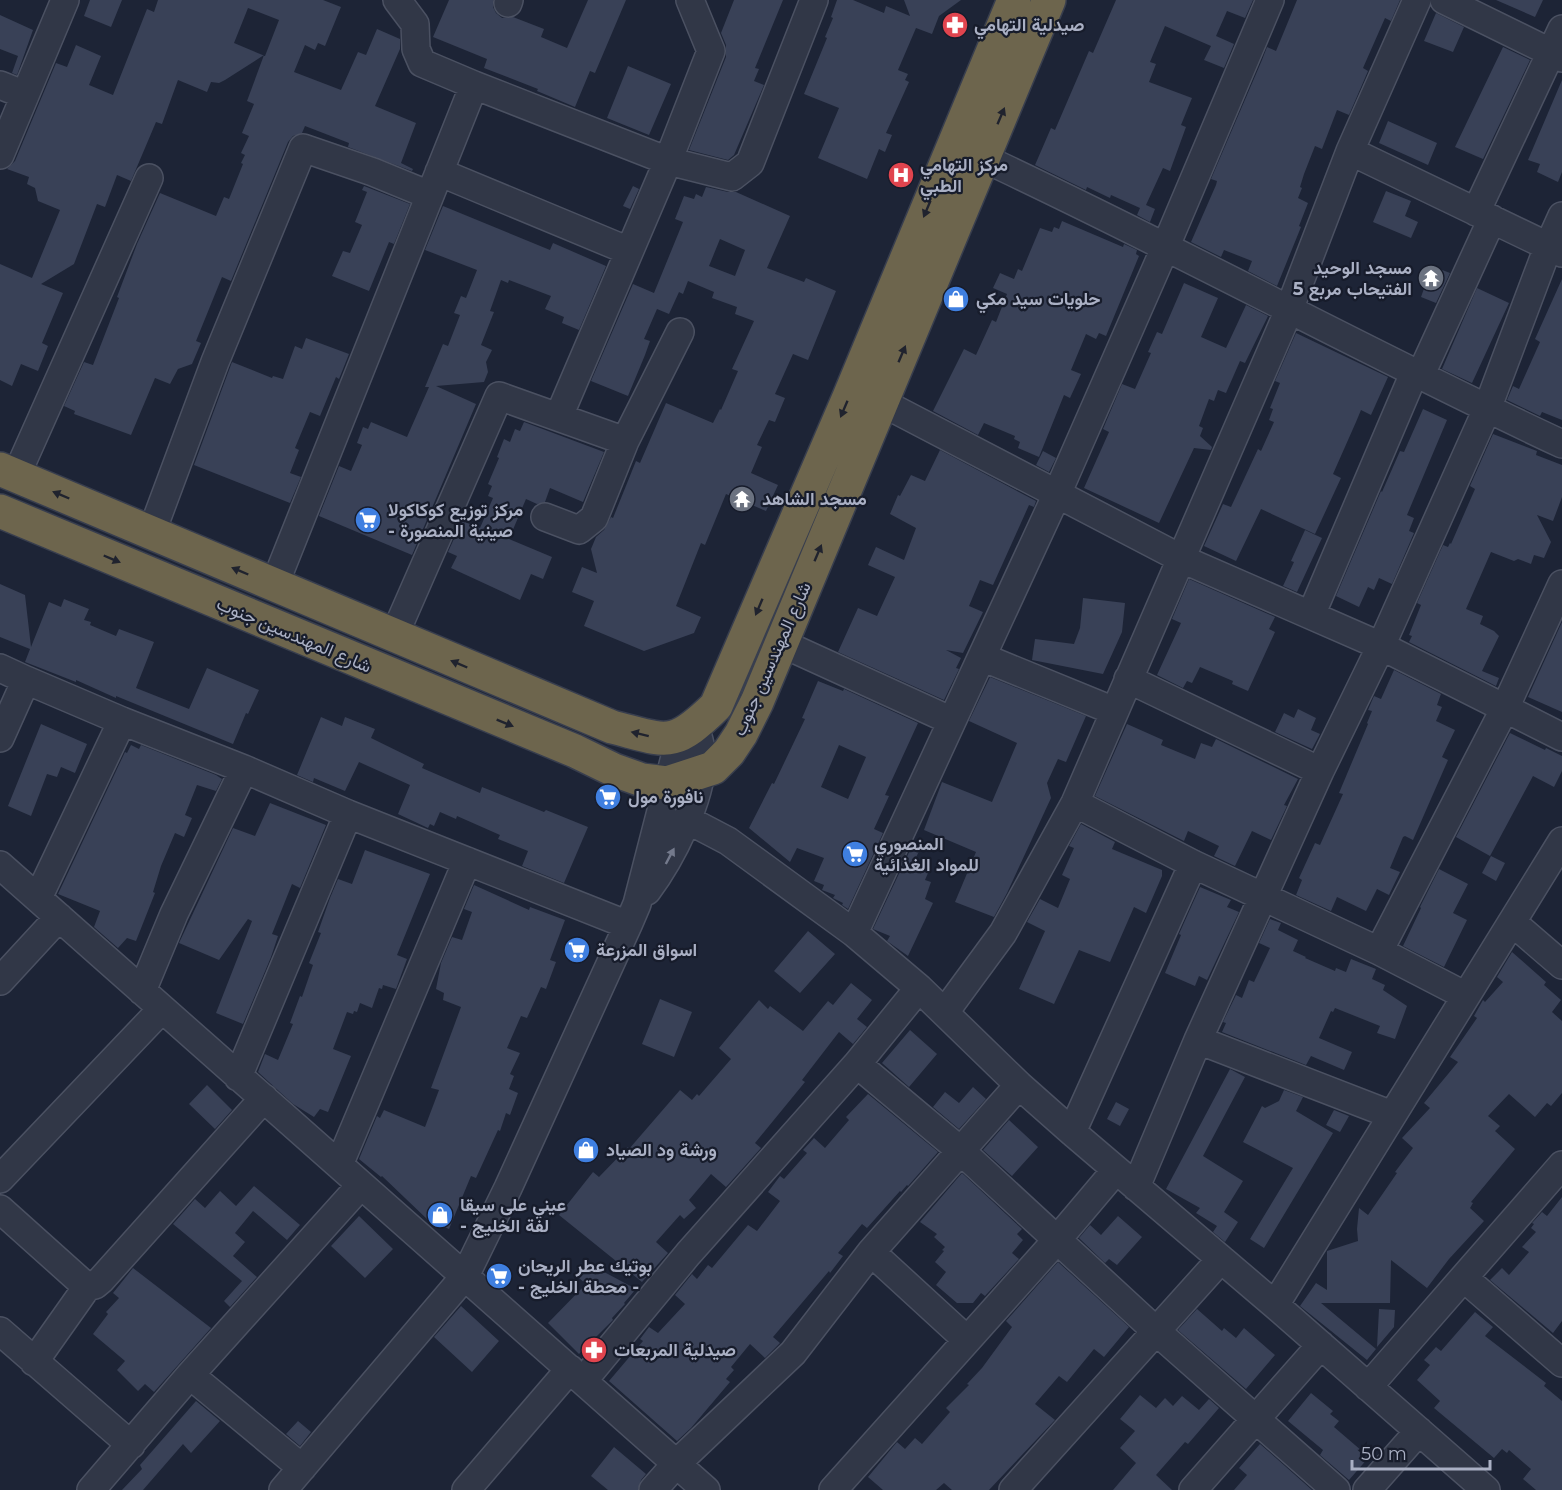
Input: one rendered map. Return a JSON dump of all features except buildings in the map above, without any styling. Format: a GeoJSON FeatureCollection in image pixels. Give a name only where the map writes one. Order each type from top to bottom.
{"type":"FeatureCollection","features":[{"type":"Feature","properties":{"kind":"highway","name":"شارع المهندسين جنوب"},"geometry":{"type":"LineString","coordinates":[[8,473],[612,727],[657,738],[684,732],[716,706],[849,397],[1014,0]]}},
{"type":"Feature","properties":{"kind":"highway","name":"شارع المهندسين جنوب"},"geometry":{"type":"LineString","coordinates":[[0,511],[575,751],[614,770],[642,780],[667,783],[713,768],[729,752],[741,734],[781,643],[1049,0]]}},
{"type":"Feature","properties":{"kind":"street"},"geometry":{"type":"LineString","coordinates":[[0,155],[65,0]]}},
{"type":"Feature","properties":{"kind":"street"},"geometry":{"type":"LineString","coordinates":[[397,0],[415,24],[416,49],[422,63],[668,161],[732,177],[750,163],[814,0]]}},
{"type":"Feature","properties":{"kind":"street"},"geometry":{"type":"LineString","coordinates":[[559,416],[668,161],[711,51],[690,0]]}},
{"type":"Feature","properties":{"kind":"street"},"geometry":{"type":"LineString","coordinates":[[854,933],[1057,494],[1270,0]]}},
{"type":"Feature","properties":{"kind":"street"},"geometry":{"type":"LineString","coordinates":[[945,1012],[1004,933],[1075,803],[1289,310],[1350,151],[1418,0]]}},
{"type":"Feature","properties":{"kind":"street"},"geometry":{"type":"LineString","coordinates":[[1311,615],[1558,46],[1444,0]]}},
{"type":"Feature","properties":{"kind":"street"},"geometry":{"type":"LineString","coordinates":[[0,85],[25,95]]}},
{"type":"Feature","properties":{"kind":"street"},"geometry":{"type":"LineString","coordinates":[[274,586],[474,85]]}},
{"type":"Feature","properties":{"kind":"street"},"geometry":{"type":"LineString","coordinates":[[151,534],[219,354],[303,148],[374,172],[434,184],[629,251]]}},
{"type":"Feature","properties":{"kind":"street"},"geometry":{"type":"LineString","coordinates":[[1350,151],[1555,250]]}},
{"type":"Feature","properties":{"kind":"street"},"geometry":{"type":"LineString","coordinates":[[983,158],[1060,194],[1487,409],[1562,444]]}},
{"type":"Feature","properties":{"kind":"street"},"geometry":{"type":"LineString","coordinates":[[8,473],[149,178]]}},
{"type":"Feature","properties":{"kind":"street"},"geometry":{"type":"LineString","coordinates":[[832,1490],[1056,1241],[1126,1178],[1198,1040],[1320,771],[1381,646],[1555,250],[1562,216]]}},
{"type":"Feature","properties":{"kind":"street"},"geometry":{"type":"LineString","coordinates":[[545,517],[579,530],[594,518],[625,441],[680,332]]}},
{"type":"Feature","properties":{"kind":"street"},"geometry":{"type":"LineString","coordinates":[[394,636],[499,396],[625,441]]}},
{"type":"Feature","properties":{"kind":"street"},"geometry":{"type":"LineString","coordinates":[[881,402],[1182,559],[1381,646],[1562,737]]}},
{"type":"Feature","properties":{"kind":"street"},"geometry":{"type":"LineString","coordinates":[[1379,951],[1505,708],[1562,584]]}},
{"type":"Feature","properties":{"kind":"street"},"geometry":{"type":"LineString","coordinates":[[781,643],[952,721]]}},
{"type":"Feature","properties":{"kind":"street"},"geometry":{"type":"LineString","coordinates":[[982,657],[1114,711]]}},
{"type":"Feature","properties":{"kind":"street"},"geometry":{"type":"LineString","coordinates":[[0,668],[122,721],[467,861],[633,915]]}},
{"type":"Feature","properties":{"kind":"street"},"geometry":{"type":"LineString","coordinates":[[1128,679],[1320,771]]}},
{"type":"Feature","properties":{"kind":"street"},"geometry":{"type":"LineString","coordinates":[[0,738],[26,680]]}},
{"type":"Feature","properties":{"kind":"street"},"geometry":{"type":"LineString","coordinates":[[38,898],[122,721]]}},
{"type":"Feature","properties":{"kind":"street"},"geometry":{"type":"LineString","coordinates":[[283,1490],[465,1276],[508,1188],[633,915],[662,871],[686,819],[702,759],[700,743],[684,732],[667,783],[633,915]]}},
{"type":"Feature","properties":{"kind":"street"},"geometry":{"type":"LineString","coordinates":[[142,991],[174,914],[244,769]]}},
{"type":"Feature","properties":{"kind":"street"},"geometry":{"type":"LineString","coordinates":[[1075,803],[1193,864],[1379,951],[1466,996]]}},
{"type":"Feature","properties":{"kind":"street"},"geometry":{"type":"LineString","coordinates":[[238,1077],[348,814]]}},
{"type":"Feature","properties":{"kind":"street"},"geometry":{"type":"LineString","coordinates":[[686,819],[728,841],[854,933],[919,988],[1019,1085],[1072,1132],[1275,1305],[1486,1490]]}},
{"type":"Feature","properties":{"kind":"street"},"geometry":{"type":"LineString","coordinates":[[1275,1305],[1562,842]]}},
{"type":"Feature","properties":{"kind":"street"},"geometry":{"type":"LineString","coordinates":[[339,1165],[467,861]]}},
{"type":"Feature","properties":{"kind":"street"},"geometry":{"type":"LineString","coordinates":[[1072,1132],[1193,864]]}},
{"type":"Feature","properties":{"kind":"street"},"geometry":{"type":"LineString","coordinates":[[0,865],[706,1490]]}},
{"type":"Feature","properties":{"kind":"street"},"geometry":{"type":"LineString","coordinates":[[0,981],[59,917]]}},
{"type":"Feature","properties":{"kind":"street"},"geometry":{"type":"LineString","coordinates":[[1512,922],[1562,965]]}},
{"type":"Feature","properties":{"kind":"street"},"geometry":{"type":"LineString","coordinates":[[466,1490],[577,1375],[688,1254],[857,1064],[919,988]]}},
{"type":"Feature","properties":{"kind":"street"},"geometry":{"type":"LineString","coordinates":[[0,1179],[162,1009]]}},
{"type":"Feature","properties":{"kind":"street"},"geometry":{"type":"LineString","coordinates":[[1198,1040],[1392,1115]]}},
{"type":"Feature","properties":{"kind":"street"},"geometry":{"type":"LineString","coordinates":[[857,1064],[961,1151],[1056,1241],[1336,1490]]}},
{"type":"Feature","properties":{"kind":"street"},"geometry":{"type":"LineString","coordinates":[[653,1490],[676,1464],[793,1353],[871,1252],[1019,1085]]}},
{"type":"Feature","properties":{"kind":"street"},"geometry":{"type":"LineString","coordinates":[[34,1362],[87,1287],[102,1280],[264,1098]]}},
{"type":"Feature","properties":{"kind":"street"},"geometry":{"type":"LineString","coordinates":[[1368,1387],[1562,1165]]}},
{"type":"Feature","properties":{"kind":"street"},"geometry":{"type":"LineString","coordinates":[[91,1490],[190,1375],[361,1185]]}},
{"type":"Feature","properties":{"kind":"street"},"geometry":{"type":"LineString","coordinates":[[0,1209],[87,1287]]}},
{"type":"Feature","properties":{"kind":"street"},"geometry":{"type":"LineString","coordinates":[[871,1252],[968,1340]]}},
{"type":"Feature","properties":{"kind":"street"},"geometry":{"type":"LineString","coordinates":[[1013,1490],[1221,1259]]}},
{"type":"Feature","properties":{"kind":"street"},"geometry":{"type":"LineString","coordinates":[[1464,1278],[1562,1363]]}},
{"type":"Feature","properties":{"kind":"street"},"geometry":{"type":"LineString","coordinates":[[0,1331],[131,1445]]}},
{"type":"Feature","properties":{"kind":"street"},"geometry":{"type":"LineString","coordinates":[[1193,1490],[1321,1345]]}},
{"type":"Feature","properties":{"kind":"street"},"geometry":{"type":"LineString","coordinates":[[190,1375],[302,1468]]}},
{"type":"Feature","properties":{"kind":"street"},"geometry":{"type":"LineString","coordinates":[[1367,1490],[1419,1431]]}},
{"type":"Feature","properties":{"kind":"place","name":"صيدلية التهامي"},"geometry":{"type":"Point","coordinates":[955,25]}},
{"type":"Feature","properties":{"kind":"place","name":"مركز التهامي الطبي"},"geometry":{"type":"Point","coordinates":[901,175]}},
{"type":"Feature","properties":{"kind":"place","name":"مسجد الوحيد الفتيحاب مربع 5"},"geometry":{"type":"Point","coordinates":[1431,278]}},
{"type":"Feature","properties":{"kind":"place","name":"حلويات سيد مكي"},"geometry":{"type":"Point","coordinates":[956,299]}},
{"type":"Feature","properties":{"kind":"place","name":"مسجد الشاهد"},"geometry":{"type":"Point","coordinates":[742,499]}},
{"type":"Feature","properties":{"kind":"place","name":"مركز توزيع كوكاكولا - صينية المنصورة"},"geometry":{"type":"Point","coordinates":[368,520]}},
{"type":"Feature","properties":{"kind":"place","name":"نافورة مول"},"geometry":{"type":"Point","coordinates":[608,797]}},
{"type":"Feature","properties":{"kind":"place","name":"المنصوري للمواد الغذائية"},"geometry":{"type":"Point","coordinates":[855,854]}},
{"type":"Feature","properties":{"kind":"place","name":"اسواق المزرعة"},"geometry":{"type":"Point","coordinates":[577,950]}},
{"type":"Feature","properties":{"kind":"place","name":"ورشة ود الصياد"},"geometry":{"type":"Point","coordinates":[586,1150]}},
{"type":"Feature","properties":{"kind":"place","name":"عيني على سيقا - لفة الخليج"},"geometry":{"type":"Point","coordinates":[440,1215]}},
{"type":"Feature","properties":{"kind":"place","name":"بوتيك عطر الريحان - محطة الخليج -"},"geometry":{"type":"Point","coordinates":[499,1276]}},
{"type":"Feature","properties":{"kind":"place","name":"صيدلية المربعات"},"geometry":{"type":"Point","coordinates":[594,1350]}}]}
